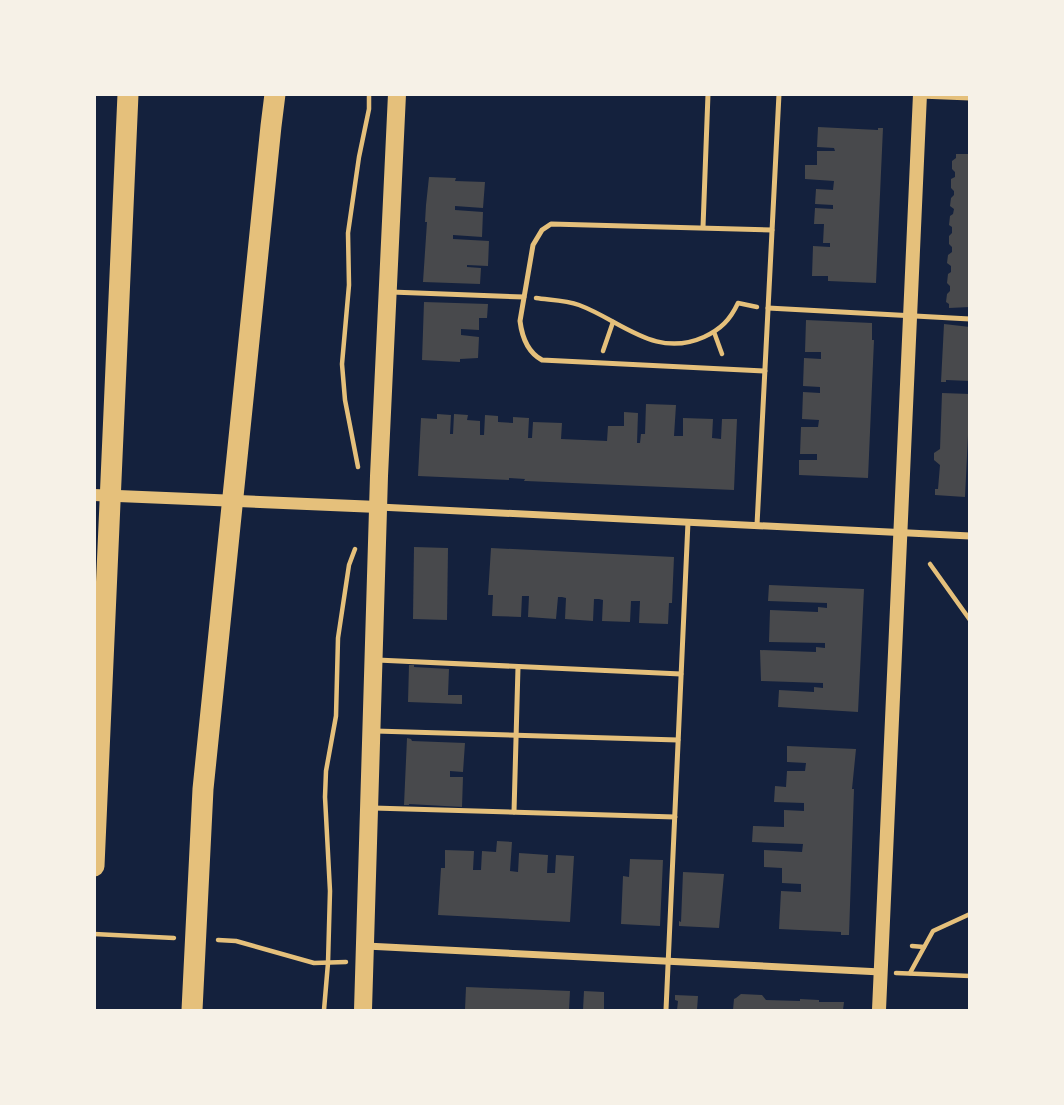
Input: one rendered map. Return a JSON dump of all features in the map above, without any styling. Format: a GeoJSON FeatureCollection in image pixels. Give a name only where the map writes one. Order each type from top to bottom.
{"type":"FeatureCollection","features":[{"type":"Feature","properties":{"kind":"highway"},"geometry":{"type":"LineString","coordinates":[[94,866],[128,94]]}},
{"type":"Feature","properties":{"kind":"highway"},"geometry":{"type":"LineString","coordinates":[[192,1010],[203,789],[275,94]]}},
{"type":"Feature","properties":{"kind":"main road"},"geometry":{"type":"LineString","coordinates":[[363,1010],[378,507],[397,94]]}},
{"type":"Feature","properties":{"kind":"main road"},"geometry":{"type":"LineString","coordinates":[[879,1010],[920,94]]}},
{"type":"Feature","properties":{"kind":"street"},"geometry":{"type":"LineString","coordinates":[[920,94],[970,97]]}},
{"type":"Feature","properties":{"kind":"street"},"geometry":{"type":"LineString","coordinates":[[94,495],[970,536]]}},
{"type":"Feature","properties":{"kind":"street"},"geometry":{"type":"LineString","coordinates":[[366,946],[881,972]]}},
{"type":"Feature","properties":{"kind":"lane"},"geometry":{"type":"LineString","coordinates":[[703,227],[708,94]]}},
{"type":"Feature","properties":{"kind":"lane"},"geometry":{"type":"LineString","coordinates":[[757,525],[779,94]]}},
{"type":"Feature","properties":{"kind":"lane"},"geometry":{"type":"LineString","coordinates":[[765,371],[542,360],[535,356],[526,344],[520,321],[533,245],[542,230],[551,224],[772,230]]}},
{"type":"Feature","properties":{"kind":"lane"},"geometry":{"type":"LineString","coordinates":[[388,292],[524,298]]}},
{"type":"Feature","properties":{"kind":"lane"},"geometry":{"type":"LineString","coordinates":[[768,309],[970,319]]}},
{"type":"Feature","properties":{"kind":"lane"},"geometry":{"type":"LineString","coordinates":[[666,1010],[688,522]]}},
{"type":"Feature","properties":{"kind":"lane"},"geometry":{"type":"LineString","coordinates":[[374,660],[681,674]]}},
{"type":"Feature","properties":{"kind":"lane"},"geometry":{"type":"LineString","coordinates":[[514,812],[518,667]]}},
{"type":"Feature","properties":{"kind":"lane"},"geometry":{"type":"LineString","coordinates":[[372,731],[678,740]]}},
{"type":"Feature","properties":{"kind":"lane"},"geometry":{"type":"LineString","coordinates":[[370,807],[675,817]]}},
{"type":"Feature","properties":{"kind":"path"},"geometry":{"type":"LineString","coordinates":[[360,506],[359,474],[345,400],[342,364],[349,285],[348,233],[369,94]]}},
{"type":"Feature","properties":{"kind":"path"},"geometry":{"type":"LineString","coordinates":[[524,298],[577,304],[646,339],[666,344],[691,341],[714,332],[732,315],[737,303],[768,309]]}},
{"type":"Feature","properties":{"kind":"path"},"geometry":{"type":"LineString","coordinates":[[600,363],[613,322]]}},
{"type":"Feature","properties":{"kind":"path"},"geometry":{"type":"LineString","coordinates":[[714,332],[722,355],[723,370]]}},
{"type":"Feature","properties":{"kind":"path"},"geometry":{"type":"LineString","coordinates":[[324,1010],[330,891],[324,797],[336,716],[338,638],[349,565],[356,545]]}},
{"type":"Feature","properties":{"kind":"path"},"geometry":{"type":"LineString","coordinates":[[930,564],[970,620]]}},
{"type":"Feature","properties":{"kind":"path"},"geometry":{"type":"LineString","coordinates":[[911,973],[933,930],[970,914]]}},
{"type":"Feature","properties":{"kind":"path"},"geometry":{"type":"LineString","coordinates":[[94,934],[184,938]]}},
{"type":"Feature","properties":{"kind":"path"},"geometry":{"type":"LineString","coordinates":[[210,939],[236,941],[314,963],[348,962]]}},
{"type":"Feature","properties":{"kind":"path"},"geometry":{"type":"LineString","coordinates":[[912,946],[924,947]]}},
{"type":"Feature","properties":{"kind":"path"},"geometry":{"type":"LineString","coordinates":[[881,972],[970,976]]}},
{"type":"Feature","properties":{"kind":"building"},"geometry":{"type":"Polygon","coordinates":[[[818,127],[883,128],[876,283],[828,281],[828,276],[812,276],[813,246],[830,247],[830,243],[823,243],[824,224],[814,224],[815,208],[833,209],[833,205],[815,204],[816,189],[833,190],[834,181],[805,179],[805,165],[817,165],[817,151],[835,151],[834,148],[817,147],[818,127]]]}},
{"type":"Feature","properties":{"kind":"building"},"geometry":{"type":"Polygon","coordinates":[[[956,154],[970,154],[970,307],[949,308],[946,302],[950,291],[947,283],[951,266],[947,263],[948,255],[952,252],[949,236],[952,227],[949,225],[954,209],[950,206],[954,195],[951,179],[955,177],[952,161],[956,154]]]}},
{"type":"Feature","properties":{"kind":"building"},"geometry":{"type":"Polygon","coordinates":[[[429,177],[485,182],[483,208],[455,206],[455,210],[483,212],[482,237],[453,235],[453,239],[489,241],[488,266],[467,265],[481,268],[480,284],[423,282],[429,177]]]}},
{"type":"Feature","properties":{"kind":"building"},"geometry":{"type":"Polygon","coordinates":[[[424,302],[488,304],[487,318],[479,318],[479,330],[461,329],[461,335],[479,337],[478,358],[460,359],[460,362],[422,360],[424,302]]]}},
{"type":"Feature","properties":{"kind":"building"},"geometry":{"type":"Polygon","coordinates":[[[806,320],[872,323],[874,340],[868,478],[799,475],[799,460],[817,460],[817,454],[800,454],[801,427],[818,427],[819,420],[802,419],[803,392],[820,393],[820,387],[803,386],[804,358],[821,359],[821,352],[805,352],[806,320]]]}},
{"type":"Feature","properties":{"kind":"building"},"geometry":{"type":"Polygon","coordinates":[[[944,324],[970,327],[970,381],[941,382],[944,324]]]}},
{"type":"Feature","properties":{"kind":"building"},"geometry":{"type":"Polygon","coordinates":[[[942,393],[970,394],[965,497],[935,495],[940,465],[934,460],[934,453],[940,449],[942,393]]]}},
{"type":"Feature","properties":{"kind":"building"},"geometry":{"type":"Polygon","coordinates":[[[646,404],[676,405],[674,436],[683,436],[683,418],[713,419],[712,438],[721,439],[722,419],[737,419],[734,490],[418,476],[421,418],[437,419],[437,414],[451,415],[450,434],[453,434],[454,414],[468,415],[467,420],[480,421],[480,435],[484,435],[485,415],[498,416],[498,422],[513,423],[513,417],[529,418],[528,438],[532,438],[533,422],[562,423],[561,439],[607,441],[608,426],[624,426],[624,412],[638,413],[637,443],[640,443],[641,434],[645,434],[646,404]]]}},
{"type":"Feature","properties":{"kind":"building"},"geometry":{"type":"Polygon","coordinates":[[[414,547],[448,548],[447,620],[413,619],[414,547]]]}},
{"type":"Feature","properties":{"kind":"building"},"geometry":{"type":"Polygon","coordinates":[[[491,548],[674,557],[672,603],[669,603],[668,624],[639,623],[640,601],[631,601],[630,622],[602,621],[603,600],[599,599],[594,599],[593,621],[565,619],[566,598],[562,597],[558,597],[556,619],[528,617],[529,596],[522,596],[521,617],[492,616],[493,595],[488,595],[491,548]]]}},
{"type":"Feature","properties":{"kind":"building"},"geometry":{"type":"Polygon","coordinates":[[[769,585],[864,589],[858,712],[778,707],[779,690],[814,692],[814,687],[823,688],[823,683],[761,681],[760,650],[816,652],[816,647],[825,648],[825,643],[769,642],[770,610],[818,612],[818,607],[827,608],[827,603],[768,601],[769,585]]]}},
{"type":"Feature","properties":{"kind":"building"},"geometry":{"type":"Polygon","coordinates":[[[409,665],[449,669],[448,695],[462,695],[462,704],[408,702],[409,665]]]}},
{"type":"Feature","properties":{"kind":"building"},"geometry":{"type":"Polygon","coordinates":[[[407,738],[412,741],[465,743],[463,772],[450,771],[450,777],[463,777],[462,807],[404,805],[407,738]]]}},
{"type":"Feature","properties":{"kind":"building"},"geometry":{"type":"Polygon","coordinates":[[[787,746],[856,749],[852,789],[849,935],[841,935],[841,932],[779,929],[781,891],[801,892],[801,884],[782,883],[782,868],[764,867],[764,850],[802,852],[803,844],[752,842],[753,826],[784,827],[784,810],[804,811],[804,803],[774,802],[775,786],[786,787],[787,771],[805,771],[806,763],[787,762],[787,746]]]}},
{"type":"Feature","properties":{"kind":"building"},"geometry":{"type":"Polygon","coordinates":[[[497,841],[512,842],[510,871],[518,872],[519,853],[548,855],[547,873],[555,873],[556,855],[574,856],[570,922],[438,915],[445,850],[474,851],[473,870],[481,870],[482,851],[496,852],[497,841]]]}},
{"type":"Feature","properties":{"kind":"building"},"geometry":{"type":"Polygon","coordinates":[[[630,859],[663,860],[660,926],[621,924],[623,876],[629,877],[630,859]]]}},
{"type":"Feature","properties":{"kind":"building"},"geometry":{"type":"Polygon","coordinates":[[[683,872],[724,874],[719,928],[679,926],[683,872]]]}},
{"type":"Feature","properties":{"kind":"building"},"geometry":{"type":"Polygon","coordinates":[[[466,987],[570,991],[569,1010],[465,1010],[466,987]]]}},
{"type":"Feature","properties":{"kind":"building"},"geometry":{"type":"Polygon","coordinates":[[[584,991],[604,992],[604,1010],[583,1010],[584,991]]]}},
{"type":"Feature","properties":{"kind":"building"},"geometry":{"type":"Polygon","coordinates":[[[741,994],[762,995],[766,1000],[844,1002],[843,1010],[733,1010],[734,999],[741,994]]]}},
{"type":"Feature","properties":{"kind":"building"},"geometry":{"type":"Polygon","coordinates":[[[675,995],[698,996],[697,1010],[677,1010],[678,1001],[675,1000],[675,995]]]}}]}
